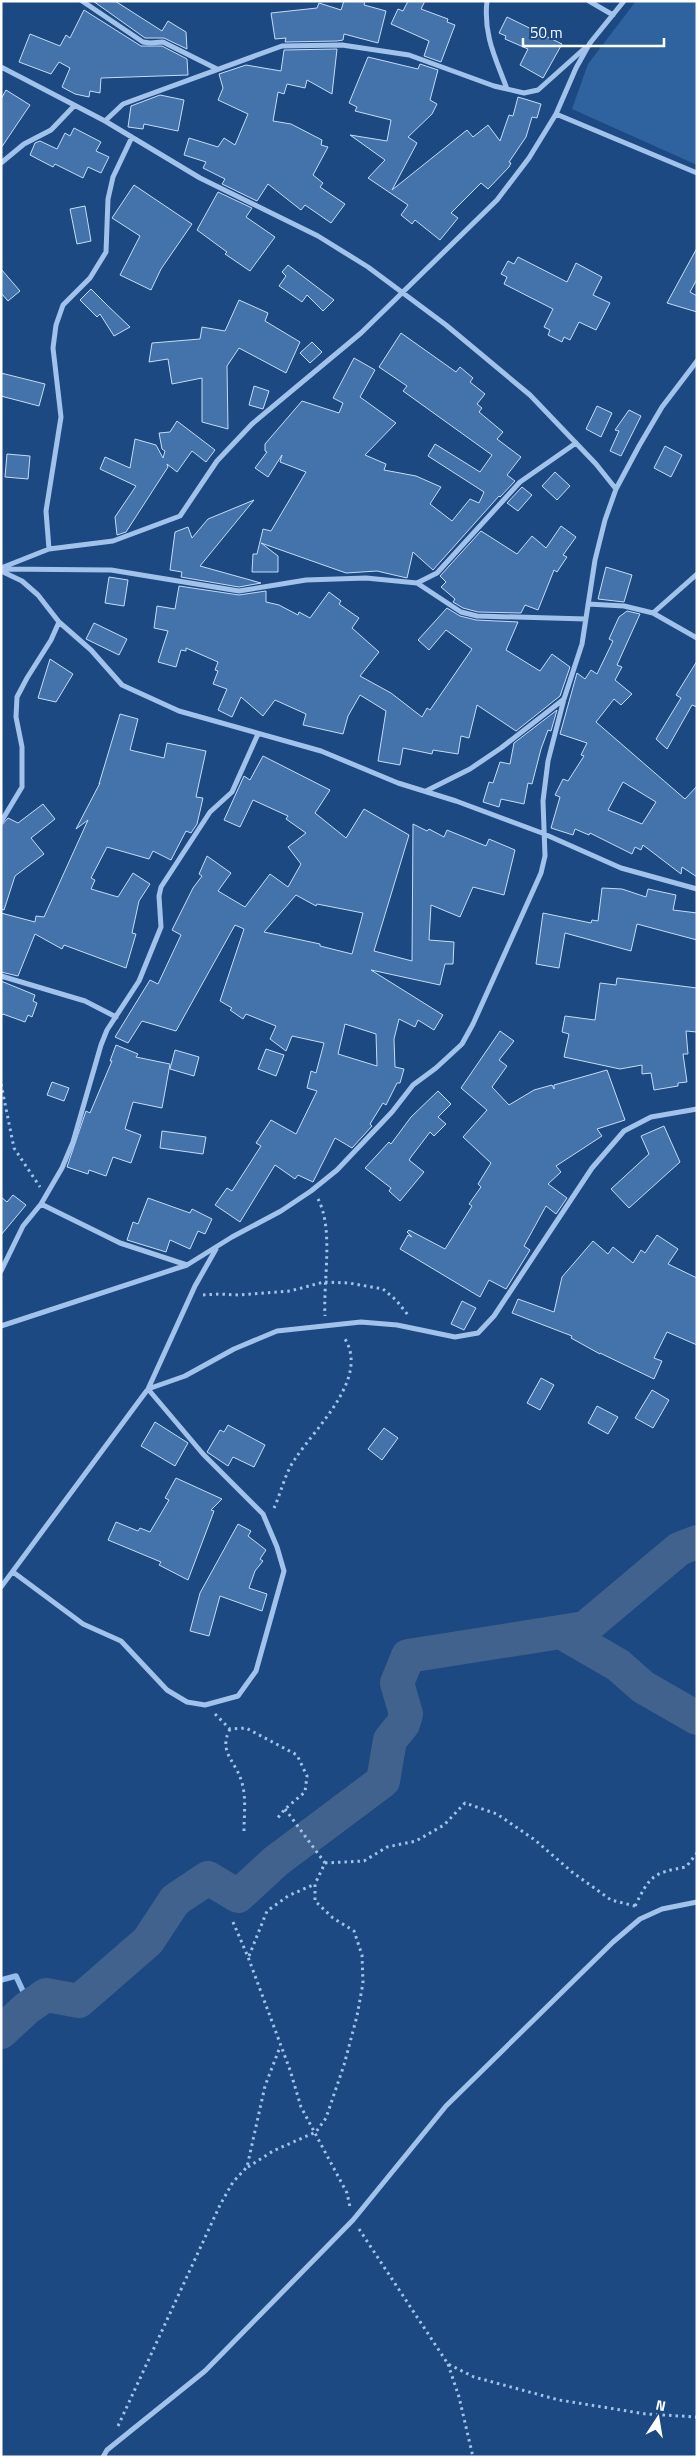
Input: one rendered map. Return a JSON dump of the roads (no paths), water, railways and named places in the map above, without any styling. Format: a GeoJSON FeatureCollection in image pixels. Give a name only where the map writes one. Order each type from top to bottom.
{"type":"FeatureCollection","features":[{"type":"Feature","properties":{"kind":"street"},"geometry":{"type":"LineString","coordinates":[[82,1],[143,42],[163,42],[217,69]]}},
{"type":"Feature","properties":{"kind":"street"},"geometry":{"type":"LineString","coordinates":[[487,1],[485,20],[488,40],[507,89]]}},
{"type":"Feature","properties":{"kind":"street"},"geometry":{"type":"LineString","coordinates":[[589,1],[613,15]]}},
{"type":"Feature","properties":{"kind":"street"},"geometry":{"type":"LineString","coordinates":[[105,121],[123,104],[282,46],[342,45],[409,55],[507,89],[524,93],[538,90],[590,43],[624,1]]}},
{"type":"Feature","properties":{"kind":"street"},"geometry":{"type":"LineString","coordinates":[[1,569],[49,549],[114,541],[180,516],[217,461],[252,424],[361,333],[497,200],[529,158],[556,114],[576,68],[590,43]]}},
{"type":"Feature","properties":{"kind":"street"},"geometry":{"type":"LineString","coordinates":[[1,66],[105,121],[200,178],[318,236],[402,291],[511,378],[576,443],[616,489]]}},
{"type":"Feature","properties":{"kind":"street"},"geometry":{"type":"LineString","coordinates":[[1,163],[24,144],[52,130],[74,106]]}},
{"type":"Feature","properties":{"kind":"street"},"geometry":{"type":"LineString","coordinates":[[556,114],[697,173]]}},
{"type":"Feature","properties":{"kind":"street"},"geometry":{"type":"LineString","coordinates":[[49,549],[46,511],[61,417],[52,348],[56,325],[63,305],[90,278],[106,252],[110,192],[113,177],[132,137]]}},
{"type":"Feature","properties":{"kind":"street"},"geometry":{"type":"LineString","coordinates":[[1,1326],[187,1265],[313,1190],[338,1170],[372,1134],[413,1085],[436,1068],[462,1044],[473,1024],[541,873],[545,856],[542,833],[543,801],[548,762],[564,700],[575,671],[595,560],[616,489],[662,407],[697,361]]}},
{"type":"Feature","properties":{"kind":"street"},"geometry":{"type":"LineString","coordinates":[[417,583],[437,574],[520,482],[576,443]]}},
{"type":"Feature","properties":{"kind":"street"},"geometry":{"type":"LineString","coordinates":[[1,569],[112,570],[239,591],[306,580],[366,578],[417,583],[461,612],[477,616],[586,618]]}},
{"type":"Feature","properties":{"kind":"street"},"geometry":{"type":"LineString","coordinates":[[1,569],[22,581],[38,595],[59,622],[91,650],[122,685],[179,711],[321,752],[398,783],[426,790],[542,833],[621,868],[697,889]]}},
{"type":"Feature","properties":{"kind":"street"},"geometry":{"type":"LineString","coordinates":[[653,613],[697,574]]}},
{"type":"Feature","properties":{"kind":"street"},"geometry":{"type":"LineString","coordinates":[[588,604],[624,606],[653,613],[697,638]]}},
{"type":"Feature","properties":{"kind":"street"},"geometry":{"type":"LineString","coordinates":[[1,822],[22,787],[22,747],[16,717],[17,697],[51,640],[59,622]]}},
{"type":"Feature","properties":{"kind":"street"},"geometry":{"type":"LineString","coordinates":[[426,790],[470,769],[564,700]]}},
{"type":"Feature","properties":{"kind":"street"},"geometry":{"type":"LineString","coordinates":[[1,1271],[23,1226],[47,1194],[72,1142],[98,1052],[107,1030],[139,981],[161,927],[158,896],[161,887],[210,812],[232,792],[258,734]]}},
{"type":"Feature","properties":{"kind":"street"},"geometry":{"type":"LineString","coordinates":[[1,976],[84,1001],[116,1017]]}},
{"type":"Feature","properties":{"kind":"street"},"geometry":{"type":"LineString","coordinates":[[148,1389],[185,1376],[234,1349],[277,1331],[361,1322],[455,1337],[478,1333],[494,1316],[592,1168],[624,1131],[651,1117],[697,1109]]}},
{"type":"Feature","properties":{"kind":"street"},"geometry":{"type":"LineString","coordinates":[[41,1204],[120,1243],[187,1265]]}},
{"type":"Feature","properties":{"kind":"street"},"geometry":{"type":"LineString","coordinates":[[1,1587],[148,1389],[188,1301],[216,1249]]}},
{"type":"Feature","properties":{"kind":"street"},"geometry":{"type":"LineString","coordinates":[[13,1572],[83,1624],[121,1641],[167,1690],[187,1702],[205,1705],[238,1696],[256,1671],[284,1571],[263,1514],[203,1454],[148,1389]]}},
{"type":"Feature","properties":{"kind":"street"},"geometry":{"type":"LineString","coordinates":[[103,2457],[107,2450],[205,2371],[353,2220],[446,2106],[491,2059],[640,1918],[662,1909],[697,1902]]}},
{"type":"Feature","properties":{"kind":"waterway"},"geometry":{"type":"LineString","coordinates":[[1,2032],[27,2008],[46,1995],[79,2001],[148,1941],[175,1900],[208,1878],[238,1896],[276,1861],[383,1781],[390,1740],[403,1724],[406,1714],[397,1683],[408,1656],[585,1628],[679,1549],[697,1542]]}},
{"type":"Feature","properties":{"kind":"waterway"},"geometry":{"type":"LineString","coordinates":[[561,1632],[618,1665],[643,1687],[697,1718]]}},
{"type":"Feature","properties":{"kind":"waterway"},"geometry":{"type":"LineString","coordinates":[[1,1980],[16,1976],[28,2002],[27,2008]]}}]}
